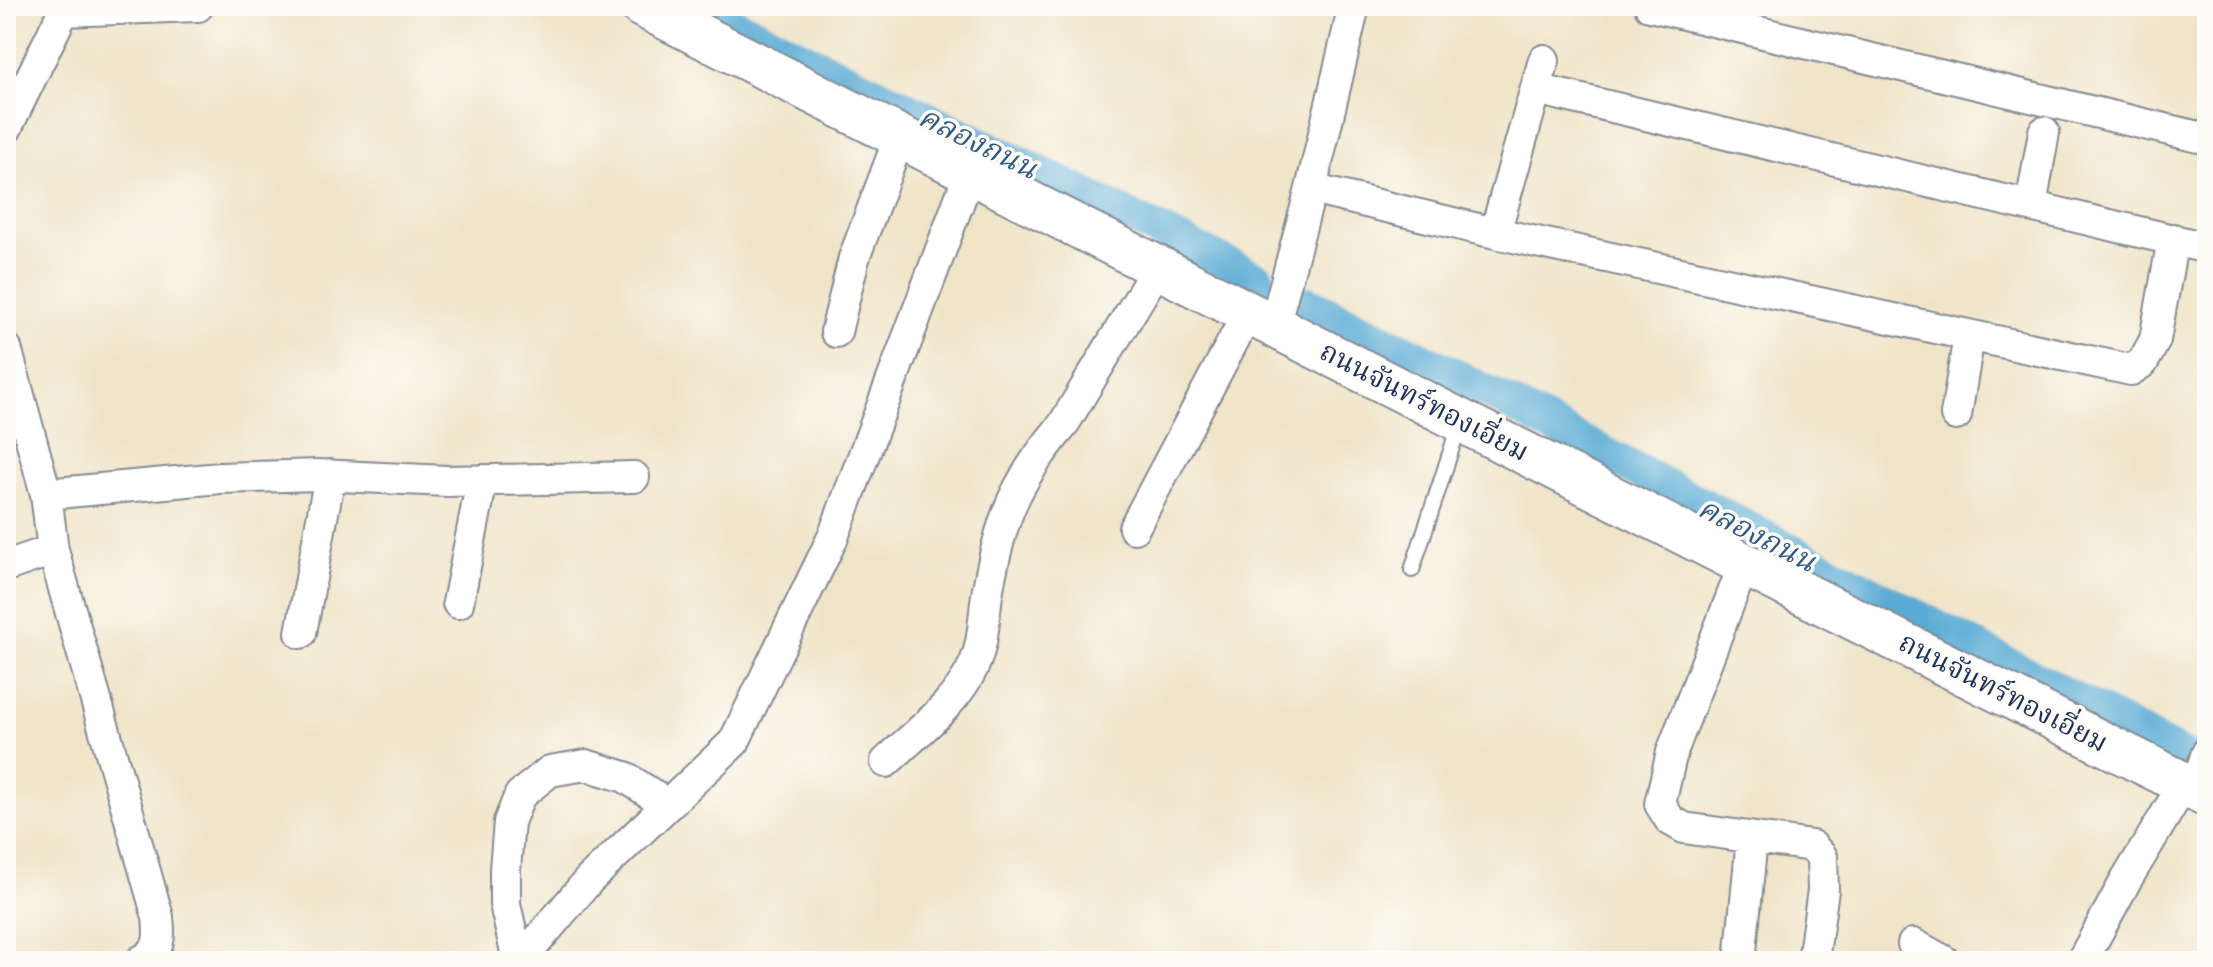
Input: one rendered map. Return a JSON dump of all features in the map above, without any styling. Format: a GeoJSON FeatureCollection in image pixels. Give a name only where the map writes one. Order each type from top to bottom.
{"type":"FeatureCollection","features":[{"type":"Feature","properties":{"kind":"street"},"geometry":{"type":"LineString","coordinates":[[6,129],[64,8],[198,6]]}},
{"type":"Feature","properties":{"kind":"street","name":"ถนนจันทร์ทองเอี่ยม"},"geometry":{"type":"LineString","coordinates":[[642,6],[1744,564],[2200,775]]}},
{"type":"Feature","properties":{"kind":"street"},"geometry":{"type":"LineString","coordinates":[[1134,528],[1285,285],[1354,6]]}},
{"type":"Feature","properties":{"kind":"street"},"geometry":{"type":"LineString","coordinates":[[1650,6],[2207,139]]}},
{"type":"Feature","properties":{"kind":"street"},"geometry":{"type":"LineString","coordinates":[[1495,233],[1544,60]]}},
{"type":"Feature","properties":{"kind":"street"},"geometry":{"type":"LineString","coordinates":[[1536,89],[2207,248]]}},
{"type":"Feature","properties":{"kind":"street"},"geometry":{"type":"LineString","coordinates":[[2031,206],[2044,132]]}},
{"type":"Feature","properties":{"kind":"street"},"geometry":{"type":"LineString","coordinates":[[836,332],[854,258],[900,136]]}},
{"type":"Feature","properties":{"kind":"street"},"geometry":{"type":"LineString","coordinates":[[519,961],[589,880],[734,742],[826,551],[970,172]]}},
{"type":"Feature","properties":{"kind":"street"},"geometry":{"type":"LineString","coordinates":[[1311,189],[1495,233],[2131,370],[2143,362],[2155,340],[2173,239]]}},
{"type":"Feature","properties":{"kind":"street"},"geometry":{"type":"LineString","coordinates":[[886,762],[944,707],[974,666],[982,641],[987,593],[1000,528],[1014,493],[1063,425],[1158,267]]}},
{"type":"Feature","properties":{"kind":"street"},"geometry":{"type":"LineString","coordinates":[[1956,415],[1969,336]]}},
{"type":"Feature","properties":{"kind":"street"},"geometry":{"type":"LineString","coordinates":[[6,348],[46,494],[53,550],[158,917],[160,942],[153,954],[141,961]]}},
{"type":"Feature","properties":{"kind":"street"},"geometry":{"type":"LineString","coordinates":[[46,494],[220,478],[330,475],[447,481],[634,477]]}},
{"type":"Feature","properties":{"kind":"street"},"geometry":{"type":"LineString","coordinates":[[301,633],[330,475]]}},
{"type":"Feature","properties":{"kind":"street"},"geometry":{"type":"LineString","coordinates":[[458,603],[482,480]]}},
{"type":"Feature","properties":{"kind":"street"},"geometry":{"type":"LineString","coordinates":[[6,566],[53,550]]}},
{"type":"Feature","properties":{"kind":"street"},"geometry":{"type":"LineString","coordinates":[[1744,564],[1672,752],[1660,804],[1670,820],[1684,828],[1812,846],[1822,857],[1823,890],[1813,961]]}},
{"type":"Feature","properties":{"kind":"street"},"geometry":{"type":"LineString","coordinates":[[519,961],[505,904],[505,869],[509,822],[520,795],[550,771],[586,765],[625,777],[667,804]]}},
{"type":"Feature","properties":{"kind":"street"},"geometry":{"type":"LineString","coordinates":[[2082,961],[2125,882],[2200,775]]}},
{"type":"Feature","properties":{"kind":"street"},"geometry":{"type":"LineString","coordinates":[[1740,961],[1752,839]]}},
{"type":"Feature","properties":{"kind":"street"},"geometry":{"type":"LineString","coordinates":[[1913,944],[1944,961]]}},
{"type":"Feature","properties":{"kind":"lane"},"geometry":{"type":"LineString","coordinates":[[1412,570],[1461,421]]}},
{"type":"Feature","properties":{"kind":"waterway","name":"คลองถนน"},"geometry":{"type":"LineString","coordinates":[[697,6],[1258,279]]}},
{"type":"Feature","properties":{"kind":"waterway","name":"คลองถนน"},"geometry":{"type":"LineString","coordinates":[[1308,303],[1447,371],[2207,768]]}}]}
